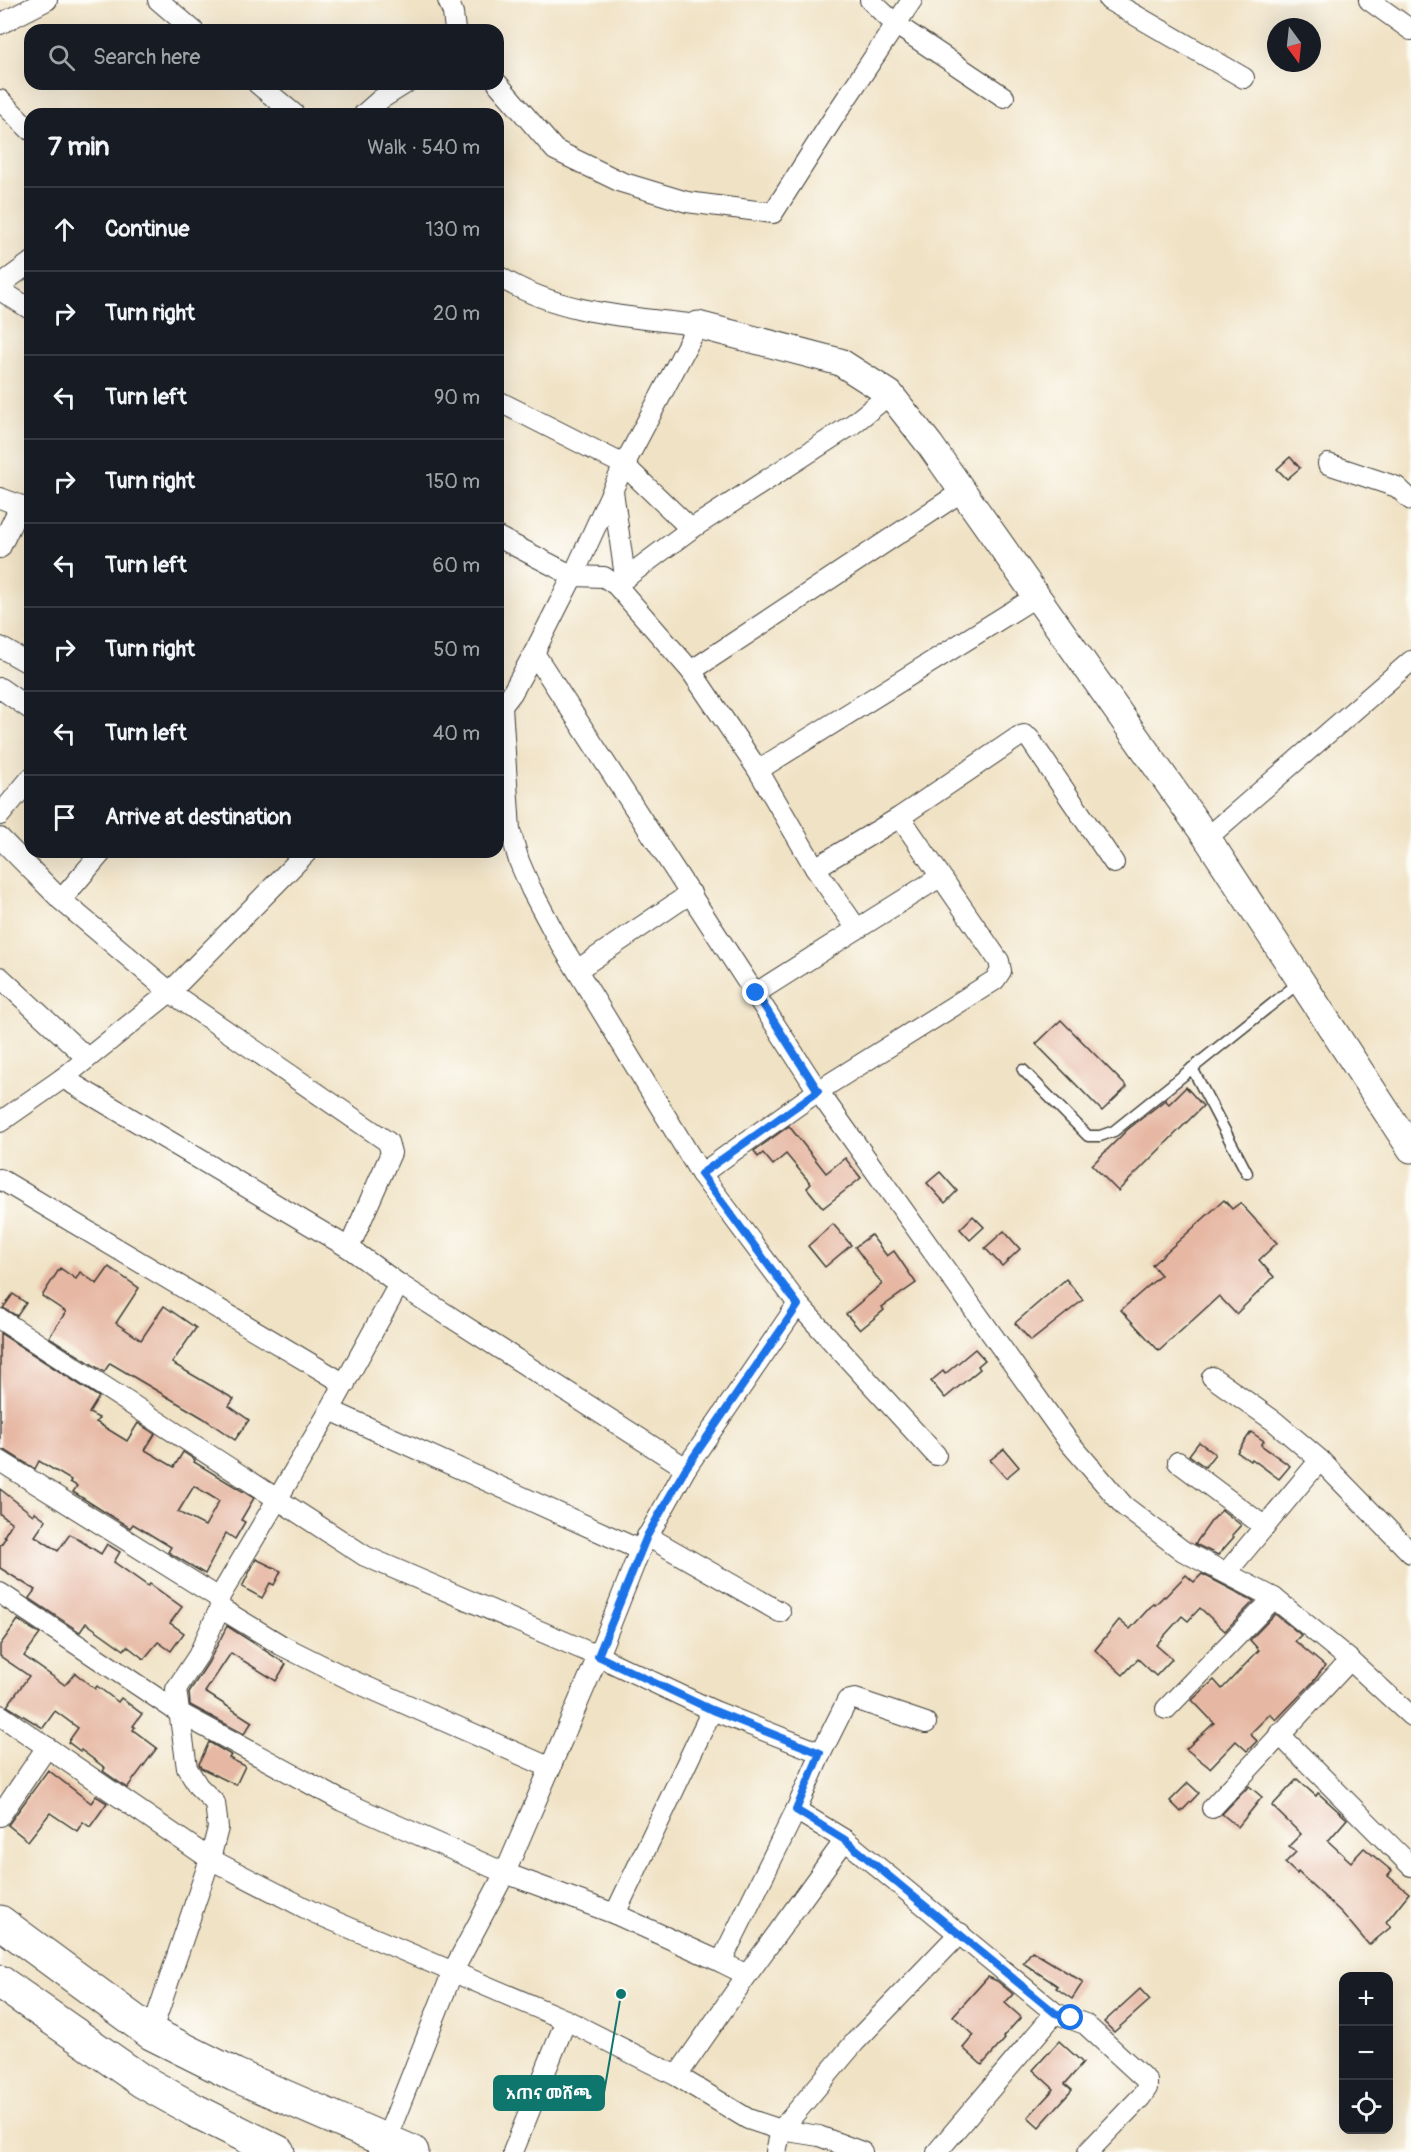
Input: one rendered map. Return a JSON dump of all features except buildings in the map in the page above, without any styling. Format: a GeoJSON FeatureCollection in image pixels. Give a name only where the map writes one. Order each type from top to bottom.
{"type":"FeatureCollection","features":[{"type":"Feature","properties":{"kind":"highway"},"geometry":{"type":"LineString","coordinates":[[0,1922],[151,2033],[245,2080],[399,2146]]}},
{"type":"Feature","properties":{"kind":"highway"},"geometry":{"type":"LineString","coordinates":[[0,1982],[142,2081],[278,2152]]}},
{"type":"Feature","properties":{"kind":"street"},"geometry":{"type":"LineString","coordinates":[[0,24],[47,0]]}},
{"type":"Feature","properties":{"kind":"street"},"geometry":{"type":"LineString","coordinates":[[158,0],[186,24]]}},
{"type":"Feature","properties":{"kind":"street"},"geometry":{"type":"LineString","coordinates":[[448,0],[455,24]]}},
{"type":"Feature","properties":{"kind":"street"},"geometry":{"type":"LineString","coordinates":[[870,0],[896,24],[1004,97]]}},
{"type":"Feature","properties":{"kind":"street"},"geometry":{"type":"LineString","coordinates":[[503,90],[555,150],[621,182],[687,202],[773,213],[912,0]]}},
{"type":"Feature","properties":{"kind":"street"},"geometry":{"type":"LineString","coordinates":[[1109,0],[1244,78]]}},
{"type":"Feature","properties":{"kind":"street"},"geometry":{"type":"LineString","coordinates":[[1369,0],[1411,30]]}},
{"type":"Feature","properties":{"kind":"street"},"geometry":{"type":"LineString","coordinates":[[265,90],[287,108]]}},
{"type":"Feature","properties":{"kind":"street"},"geometry":{"type":"LineString","coordinates":[[371,108],[395,90]]}},
{"type":"Feature","properties":{"kind":"street"},"geometry":{"type":"LineString","coordinates":[[0,100],[24,124]]}},
{"type":"Feature","properties":{"kind":"street"},"geometry":{"type":"LineString","coordinates":[[0,285],[24,267]]}},
{"type":"Feature","properties":{"kind":"street"},"geometry":{"type":"LineString","coordinates":[[504,280],[515,287],[559,304],[605,314],[698,325],[840,362],[890,394],[930,445],[1207,838],[1409,1142]]}},
{"type":"Feature","properties":{"kind":"street"},"geometry":{"type":"LineString","coordinates":[[0,290],[24,305]]}},
{"type":"Feature","properties":{"kind":"street"},"geometry":{"type":"LineString","coordinates":[[504,700],[512,693],[534,653],[573,576],[624,465],[698,325]]}},
{"type":"Feature","properties":{"kind":"street"},"geometry":{"type":"LineString","coordinates":[[504,540],[573,576],[604,577],[620,581],[692,529],[853,424],[890,394]]}},
{"type":"Feature","properties":{"kind":"street"},"geometry":{"type":"LineString","coordinates":[[504,403],[624,465],[692,529]]}},
{"type":"Feature","properties":{"kind":"street"},"geometry":{"type":"LineString","coordinates":[[1328,464],[1398,488],[1411,500]]}},
{"type":"Feature","properties":{"kind":"street"},"geometry":{"type":"LineString","coordinates":[[613,491],[620,581],[690,671],[758,770],[815,868],[857,929]]}},
{"type":"Feature","properties":{"kind":"street"},"geometry":{"type":"LineString","coordinates":[[690,671],[961,492]]}},
{"type":"Feature","properties":{"kind":"street"},"geometry":{"type":"LineString","coordinates":[[0,498],[24,507]]}},
{"type":"Feature","properties":{"kind":"street"},"geometry":{"type":"LineString","coordinates":[[0,548],[24,509]]}},
{"type":"Feature","properties":{"kind":"street"},"geometry":{"type":"LineString","coordinates":[[758,770],[1037,596]]}},
{"type":"Feature","properties":{"kind":"street"},"geometry":{"type":"LineString","coordinates":[[0,647],[24,661]]}},
{"type":"Feature","properties":{"kind":"street"},"geometry":{"type":"LineString","coordinates":[[534,653],[818,1091],[1068,1442],[1124,1506],[1183,1551],[1274,1598],[1350,1660],[1411,1716]]}},
{"type":"Feature","properties":{"kind":"street"},"geometry":{"type":"LineString","coordinates":[[1207,838],[1411,661]]}},
{"type":"Feature","properties":{"kind":"street"},"geometry":{"type":"LineString","coordinates":[[0,688],[24,705]]}},
{"type":"Feature","properties":{"kind":"street"},"geometry":{"type":"LineString","coordinates":[[815,868],[900,817],[1024,735],[1029,738],[1114,863]]}},
{"type":"Feature","properties":{"kind":"street"},"geometry":{"type":"LineString","coordinates":[[504,762],[510,830],[519,861],[531,889],[577,970],[701,1174],[798,1305],[936,1455]]}},
{"type":"Feature","properties":{"kind":"street"},"geometry":{"type":"LineString","coordinates":[[0,815],[24,786]]}},
{"type":"Feature","properties":{"kind":"street"},"geometry":{"type":"LineString","coordinates":[[701,1174],[818,1091],[995,980],[1001,971],[999,961],[900,817]]}},
{"type":"Feature","properties":{"kind":"street"},"geometry":{"type":"LineString","coordinates":[[0,838],[61,900],[170,992],[388,1142],[390,1153],[349,1248]]}},
{"type":"Feature","properties":{"kind":"street"},"geometry":{"type":"LineString","coordinates":[[61,900],[97,858]]}},
{"type":"Feature","properties":{"kind":"street"},"geometry":{"type":"LineString","coordinates":[[0,1122],[63,1078],[170,992],[301,858]]}},
{"type":"Feature","properties":{"kind":"street"},"geometry":{"type":"LineString","coordinates":[[756,993],[940,877]]}},
{"type":"Feature","properties":{"kind":"street"},"geometry":{"type":"LineString","coordinates":[[577,970],[691,893]]}},
{"type":"Feature","properties":{"kind":"street"},"geometry":{"type":"LineString","coordinates":[[0,977],[87,1058]]}},
{"type":"Feature","properties":{"kind":"street"},"geometry":{"type":"LineString","coordinates":[[63,1078],[349,1248],[399,1284],[686,1468]]}},
{"type":"Feature","properties":{"kind":"street"},"geometry":{"type":"LineString","coordinates":[[0,1179],[345,1384]]}},
{"type":"Feature","properties":{"kind":"street"},"geometry":{"type":"LineString","coordinates":[[151,2033],[210,1859],[218,1828],[214,1803],[198,1786],[187,1768],[176,1689],[198,1656],[220,1603],[345,1384],[399,1284]]}},
{"type":"Feature","properties":{"kind":"street"},"geometry":{"type":"LineString","coordinates":[[399,2146],[453,1971],[505,1874],[644,1543],[686,1468],[798,1305]]}},
{"type":"Feature","properties":{"kind":"street"},"geometry":{"type":"LineString","coordinates":[[0,1318],[365,1556],[598,1656],[712,1710],[820,1753]]}},
{"type":"Feature","properties":{"kind":"street"},"geometry":{"type":"LineString","coordinates":[[1212,1377],[1274,1421],[1320,1460],[1411,1553]]}},
{"type":"Feature","properties":{"kind":"street"},"geometry":{"type":"LineString","coordinates":[[330,1410],[644,1543],[780,1612]]}},
{"type":"Feature","properties":{"kind":"street"},"geometry":{"type":"LineString","coordinates":[[1226,1573],[1320,1460]]}},
{"type":"Feature","properties":{"kind":"street"},"geometry":{"type":"LineString","coordinates":[[0,1461],[281,1645],[351,1680],[551,1768]]}},
{"type":"Feature","properties":{"kind":"street"},"geometry":{"type":"LineString","coordinates":[[1178,1462],[1265,1527]]}},
{"type":"Feature","properties":{"kind":"street"},"geometry":{"type":"LineString","coordinates":[[0,1593],[178,1712],[342,1801],[505,1874],[615,1914],[747,1975]]}},
{"type":"Feature","properties":{"kind":"street"},"geometry":{"type":"LineString","coordinates":[[1166,1709],[1274,1598]]}},
{"type":"Feature","properties":{"kind":"street"},"geometry":{"type":"LineString","coordinates":[[1212,1808],[1350,1660]]}},
{"type":"Feature","properties":{"kind":"street"},"geometry":{"type":"LineString","coordinates":[[722,1962],[844,1705],[855,1699],[926,1723]]}},
{"type":"Feature","properties":{"kind":"street"},"geometry":{"type":"LineString","coordinates":[[615,1914],[712,1710]]}},
{"type":"Feature","properties":{"kind":"street"},"geometry":{"type":"LineString","coordinates":[[0,1714],[210,1859],[315,1913],[566,2020],[677,2076],[748,2119],[781,2130],[819,2136],[862,2152]]}},
{"type":"Feature","properties":{"kind":"street"},"geometry":{"type":"LineString","coordinates":[[1279,1734],[1411,1866]]}},
{"type":"Feature","properties":{"kind":"street"},"geometry":{"type":"LineString","coordinates":[[0,1816],[47,1747]]}},
{"type":"Feature","properties":{"kind":"street"},"geometry":{"type":"LineString","coordinates":[[796,1810],[845,1840],[1055,2013],[1085,2024],[1148,2081],[1147,2088],[1141,2097],[1088,2152]]}},
{"type":"Feature","properties":{"kind":"street"},"geometry":{"type":"LineString","coordinates":[[677,2076],[845,1840]]}},
{"type":"Feature","properties":{"kind":"street"},"geometry":{"type":"LineString","coordinates":[[776,2152],[781,2130],[855,2042],[960,1933]]}},
{"type":"Feature","properties":{"kind":"street"},"geometry":{"type":"LineString","coordinates":[[937,2152],[1055,2013]]}},
{"type":"Feature","properties":{"kind":"street"},"geometry":{"type":"LineString","coordinates":[[513,2152],[566,2020]]}},
{"type":"Feature","properties":{"kind":"lane"},"geometry":{"type":"LineString","coordinates":[[1023,1070],[1088,1136],[1100,1136],[1113,1131],[1301,981]]}},
{"type":"Feature","properties":{"kind":"lane"},"geometry":{"type":"LineString","coordinates":[[1192,1068],[1247,1173]]}},
{"type":"Feature","properties":{"kind":"place","name":"አጠና መሸጫ"},"geometry":{"type":"Point","coordinates":[621,1994]}},
{"type":"Feature","properties":{"kind":"route"},"geometry":{"type":"LineString","coordinates":[[756,993],[818,1091],[701,1174],[798,1305],[686,1468],[647,1536],[598,1656],[712,1710],[820,1753],[796,1810],[845,1840],[1055,2013],[1071,2018]]}}]}
